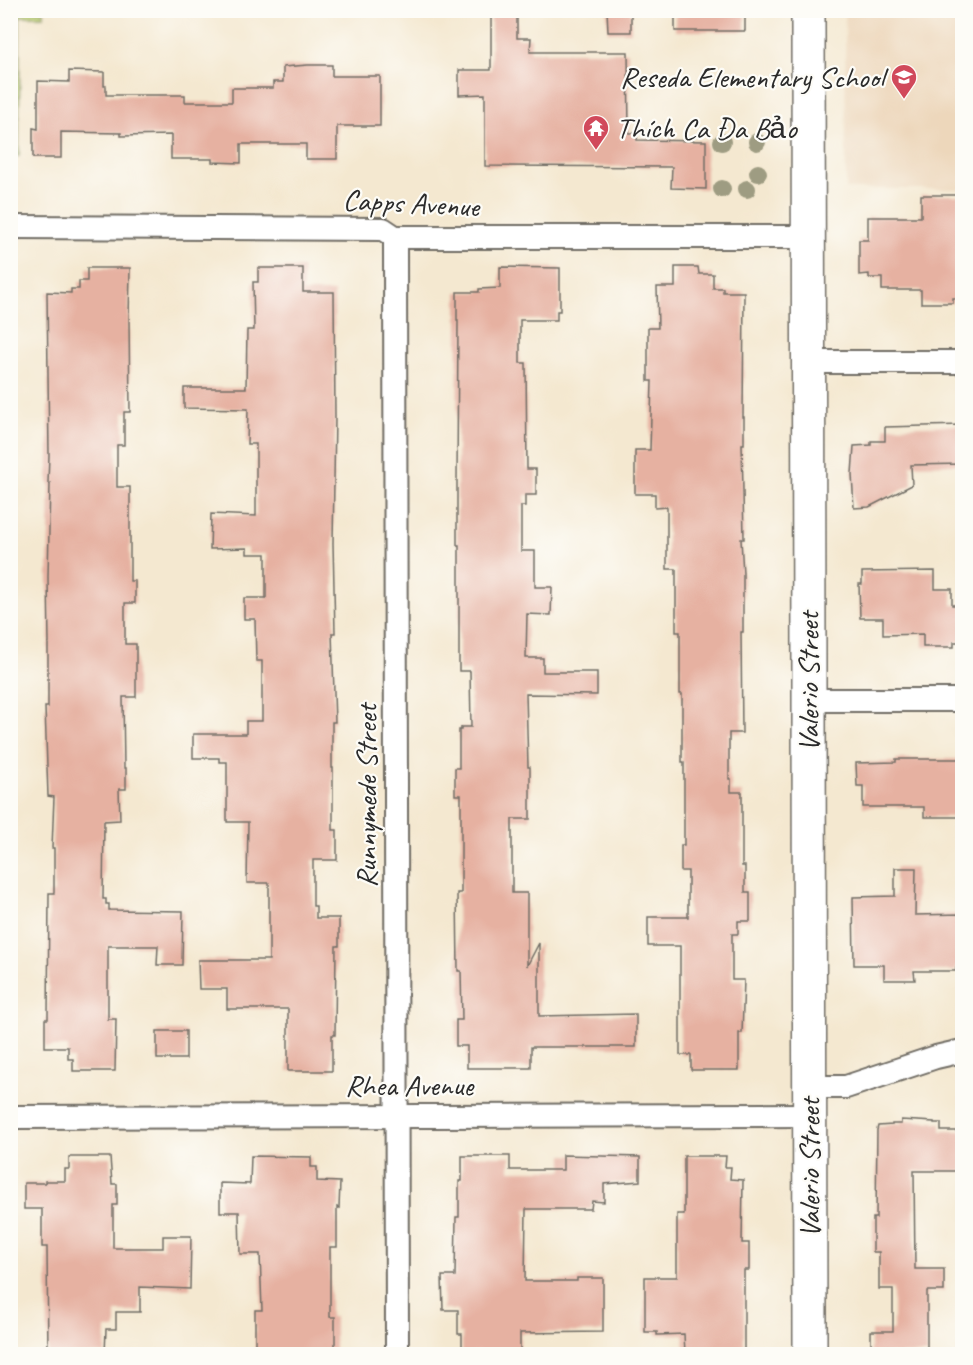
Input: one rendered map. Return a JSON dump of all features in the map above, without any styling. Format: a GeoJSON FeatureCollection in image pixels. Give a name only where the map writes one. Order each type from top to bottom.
{"type":"FeatureCollection","features":[{"type":"Feature","properties":{"kind":"street","name":"Valerio Street"},"geometry":{"type":"LineString","coordinates":[[808,10],[810,1354]]}},
{"type":"Feature","properties":{"kind":"street","name":"Capps Avenue"},"geometry":{"type":"LineString","coordinates":[[10,227],[383,229],[395,237],[808,237]]}},
{"type":"Feature","properties":{"kind":"street","name":"Runnymede Street"},"geometry":{"type":"LineString","coordinates":[[395,237],[397,1354]]}},
{"type":"Feature","properties":{"kind":"street"},"geometry":{"type":"LineString","coordinates":[[808,362],[963,362]]}},
{"type":"Feature","properties":{"kind":"street"},"geometry":{"type":"LineString","coordinates":[[808,700],[963,700]]}},
{"type":"Feature","properties":{"kind":"street","name":"Rhea Avenue"},"geometry":{"type":"LineString","coordinates":[[10,1117],[396,1115],[808,1101],[907,1066],[963,1051]]}},
{"type":"Feature","properties":{"kind":"shaded area","name":"Reseda Elementary School"},"geometry":{"type":"Polygon","coordinates":[[[845,11],[962,11],[962,189],[846,189],[845,11]]]}},
{"type":"Feature","properties":{"kind":"green space"},"geometry":{"type":"Polygon","coordinates":[[[11,10],[44,11],[44,16],[20,16],[19,156],[11,156],[11,10]]]}},
{"type":"Feature","properties":{"kind":"building"},"geometry":{"type":"Polygon","coordinates":[[[491,10],[517,10],[517,38],[531,38],[530,52],[628,52],[629,133],[637,133],[637,140],[706,141],[706,189],[671,188],[672,167],[485,166],[485,94],[459,95],[459,70],[491,70],[491,10]]]}},
{"type":"Feature","properties":{"kind":"building"},"geometry":{"type":"Polygon","coordinates":[[[607,10],[631,10],[631,32],[608,32],[607,10]]]}},
{"type":"Feature","properties":{"kind":"building"},"geometry":{"type":"Polygon","coordinates":[[[675,10],[745,10],[745,31],[675,31],[675,10]]]}},
{"type":"Feature","properties":{"kind":"building"},"geometry":{"type":"Polygon","coordinates":[[[332,65],[332,76],[380,76],[380,126],[337,126],[337,159],[306,159],[306,144],[241,144],[241,163],[212,162],[212,159],[171,159],[171,135],[121,136],[121,133],[61,132],[61,158],[33,158],[33,128],[38,129],[38,81],[69,82],[69,71],[104,72],[106,95],[185,95],[185,102],[232,102],[232,88],[273,88],[273,82],[283,82],[283,67],[332,65]]]}},
{"type":"Feature","properties":{"kind":"building"},"geometry":{"type":"Polygon","coordinates":[[[921,195],[959,195],[959,261],[963,261],[963,298],[953,298],[953,303],[921,303],[921,290],[882,290],[882,278],[869,278],[869,274],[859,275],[859,240],[868,240],[868,217],[921,217],[921,195]]]}},
{"type":"Feature","properties":{"kind":"building"},"geometry":{"type":"Polygon","coordinates":[[[500,267],[560,268],[560,311],[557,311],[557,320],[520,320],[520,363],[526,363],[527,469],[536,469],[536,495],[525,495],[525,506],[521,506],[521,551],[535,551],[535,587],[552,587],[551,615],[527,614],[526,658],[543,658],[543,672],[597,672],[597,695],[526,694],[530,819],[512,819],[512,893],[527,893],[527,966],[539,943],[539,1016],[636,1014],[636,1047],[531,1047],[531,1068],[467,1068],[467,1046],[456,1046],[456,1020],[462,1020],[461,971],[458,971],[457,893],[461,893],[461,795],[455,795],[455,768],[459,768],[459,730],[461,727],[471,727],[470,671],[459,671],[457,292],[479,292],[479,289],[500,288],[500,267]]]}},
{"type":"Feature","properties":{"kind":"building"},"geometry":{"type":"Polygon","coordinates":[[[675,267],[698,267],[699,274],[713,274],[713,288],[723,288],[723,292],[744,292],[744,444],[742,444],[744,539],[741,539],[743,574],[742,733],[729,733],[729,779],[731,779],[731,792],[742,792],[742,866],[745,866],[745,892],[750,892],[750,921],[738,921],[738,934],[732,934],[732,980],[744,980],[742,1033],[739,1033],[739,1070],[691,1070],[691,1055],[680,1055],[680,946],[648,946],[648,917],[688,917],[688,871],[681,871],[681,845],[684,845],[684,762],[682,762],[680,632],[676,632],[676,569],[667,569],[667,507],[655,508],[655,494],[635,494],[635,450],[650,450],[652,381],[648,381],[648,328],[658,328],[657,287],[675,287],[675,267]]]}},
{"type":"Feature","properties":{"kind":"building"},"geometry":{"type":"Polygon","coordinates":[[[87,268],[130,268],[130,412],[124,412],[124,445],[117,445],[117,487],[130,487],[130,581],[135,581],[135,603],[125,603],[125,644],[136,644],[136,697],[123,697],[126,789],[119,789],[120,820],[104,821],[103,899],[106,899],[106,904],[109,904],[109,910],[183,911],[182,965],[157,965],[158,946],[108,946],[108,1019],[116,1019],[115,1071],[73,1071],[73,1059],[68,1059],[68,1047],[45,1047],[45,1019],[48,1019],[49,893],[54,893],[54,848],[52,848],[54,797],[48,796],[45,707],[48,707],[50,483],[48,483],[47,292],[71,293],[71,289],[79,289],[79,281],[87,281],[87,268]]]}},
{"type":"Feature","properties":{"kind":"building"},"geometry":{"type":"Polygon","coordinates":[[[258,268],[303,268],[303,292],[334,292],[335,633],[332,633],[335,722],[332,722],[332,768],[333,830],[337,830],[337,860],[313,860],[313,906],[316,906],[316,918],[339,918],[332,1071],[288,1071],[288,1009],[227,1009],[227,989],[199,989],[198,960],[269,960],[269,883],[247,883],[248,822],[227,822],[227,762],[219,762],[219,758],[193,758],[193,734],[246,734],[246,721],[262,721],[262,661],[256,661],[255,619],[244,619],[244,598],[266,598],[266,554],[247,554],[247,548],[210,549],[211,514],[256,516],[256,444],[247,444],[248,409],[184,408],[184,388],[246,388],[247,330],[254,330],[253,282],[258,282],[258,268]]]}},
{"type":"Feature","properties":{"kind":"building"},"geometry":{"type":"Polygon","coordinates":[[[963,425],[963,464],[911,465],[912,485],[869,507],[854,508],[852,474],[854,446],[871,445],[871,441],[885,441],[885,427],[963,425]]]}},
{"type":"Feature","properties":{"kind":"building"},"geometry":{"type":"Polygon","coordinates":[[[935,571],[935,589],[952,589],[952,605],[963,605],[963,642],[954,642],[954,647],[923,647],[923,634],[883,635],[883,618],[860,618],[859,584],[862,584],[862,572],[935,571]]]}},
{"type":"Feature","properties":{"kind":"building"},"geometry":{"type":"Polygon","coordinates":[[[896,759],[963,759],[963,817],[924,817],[924,807],[863,807],[863,786],[857,786],[856,763],[896,762],[896,759]]]}},
{"type":"Feature","properties":{"kind":"building"},"geometry":{"type":"Polygon","coordinates":[[[895,868],[916,868],[915,915],[963,914],[963,967],[956,967],[956,971],[914,971],[915,980],[884,980],[884,965],[854,965],[853,897],[895,896],[895,868]]]}},
{"type":"Feature","properties":{"kind":"building"},"geometry":{"type":"Polygon","coordinates":[[[157,1031],[186,1031],[186,1059],[157,1059],[157,1031]]]}},
{"type":"Feature","properties":{"kind":"building"},"geometry":{"type":"Polygon","coordinates":[[[901,1120],[941,1123],[941,1131],[963,1131],[963,1171],[914,1171],[915,1269],[944,1269],[944,1291],[927,1291],[927,1354],[871,1354],[871,1331],[893,1331],[893,1289],[879,1289],[879,1252],[873,1252],[873,1218],[876,1218],[877,1130],[878,1126],[901,1124],[901,1120]]]}},
{"type":"Feature","properties":{"kind":"building"},"geometry":{"type":"Polygon","coordinates":[[[563,1155],[640,1157],[640,1181],[604,1184],[604,1202],[592,1201],[591,1209],[526,1209],[525,1281],[577,1281],[577,1278],[603,1278],[603,1332],[520,1333],[520,1354],[462,1354],[462,1334],[458,1334],[458,1310],[443,1310],[442,1276],[455,1276],[456,1217],[459,1217],[462,1156],[510,1156],[510,1170],[563,1170],[563,1155]]]}},
{"type":"Feature","properties":{"kind":"building"},"geometry":{"type":"Polygon","coordinates":[[[251,1156],[311,1157],[311,1167],[317,1167],[317,1181],[340,1182],[339,1208],[337,1207],[337,1247],[330,1247],[330,1317],[335,1317],[335,1354],[255,1354],[255,1310],[262,1310],[260,1254],[240,1254],[239,1212],[220,1212],[220,1183],[250,1184],[251,1156]]]}},
{"type":"Feature","properties":{"kind":"building"},"geometry":{"type":"Polygon","coordinates":[[[684,1156],[726,1156],[725,1167],[731,1167],[730,1179],[743,1180],[742,1243],[749,1243],[749,1270],[744,1270],[744,1354],[685,1354],[684,1334],[657,1335],[657,1332],[645,1332],[645,1277],[677,1277],[677,1214],[684,1214],[684,1156]]]}},
{"type":"Feature","properties":{"kind":"building"},"geometry":{"type":"Polygon","coordinates":[[[69,1157],[110,1157],[112,1184],[117,1184],[117,1205],[113,1205],[113,1248],[163,1248],[163,1236],[191,1236],[190,1289],[140,1287],[140,1312],[116,1312],[116,1329],[106,1329],[105,1354],[48,1354],[47,1247],[42,1247],[42,1209],[24,1209],[24,1183],[65,1181],[65,1169],[69,1169],[69,1157]]]}},
{"type":"Feature","properties":{"kind":"place","name":"Reseda Elementary School"},"geometry":{"type":"Point","coordinates":[904,100]}},
{"type":"Feature","properties":{"kind":"place","name":"Thích Ca Đa Bảo"},"geometry":{"type":"Point","coordinates":[596,151]}}]}
